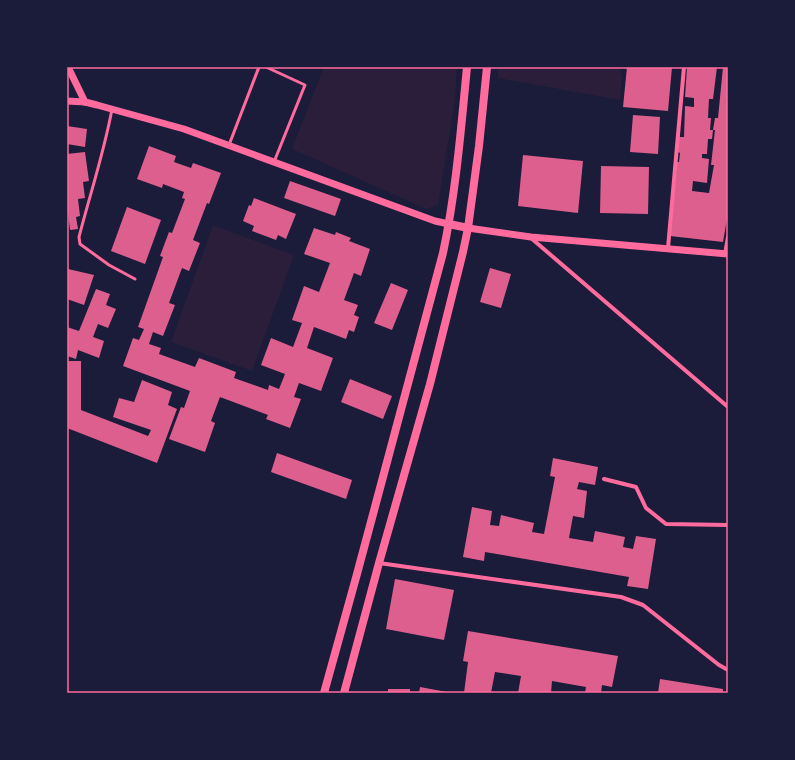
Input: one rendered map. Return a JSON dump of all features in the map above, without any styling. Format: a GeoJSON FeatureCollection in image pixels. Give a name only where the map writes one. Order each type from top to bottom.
{"type":"FeatureCollection","features":[{"type":"Feature","properties":{"kind":"main road"},"geometry":{"type":"LineString","coordinates":[[324,693],[430,303],[449,224],[458,158],[466,67]]}},
{"type":"Feature","properties":{"kind":"main road"},"geometry":{"type":"LineString","coordinates":[[344,693],[378,564],[430,384],[468,228],[479,146],[486,67]]}},
{"type":"Feature","properties":{"kind":"main road"},"geometry":{"type":"LineString","coordinates":[[449,224],[468,228]]}},
{"type":"Feature","properties":{"kind":"street"},"geometry":{"type":"LineString","coordinates":[[68,67],[85,102]]}},
{"type":"Feature","properties":{"kind":"street"},"geometry":{"type":"LineString","coordinates":[[668,248],[684,67]]}},
{"type":"Feature","properties":{"kind":"street"},"geometry":{"type":"LineString","coordinates":[[67,101],[85,102],[184,129],[449,224]]}},
{"type":"Feature","properties":{"kind":"street"},"geometry":{"type":"LineString","coordinates":[[468,228],[531,237],[726,254],[728,237]]}},
{"type":"Feature","properties":{"kind":"street"},"geometry":{"type":"LineString","coordinates":[[531,237],[728,407]]}},
{"type":"Feature","properties":{"kind":"street"},"geometry":{"type":"LineString","coordinates":[[604,479],[636,487],[646,508],[666,524],[728,525]]}},
{"type":"Feature","properties":{"kind":"street"},"geometry":{"type":"LineString","coordinates":[[378,564],[620,597],[643,605],[719,665],[728,670]]}},
{"type":"Feature","properties":{"kind":"lane"},"geometry":{"type":"LineString","coordinates":[[229,146],[259,67]]}},
{"type":"Feature","properties":{"kind":"lane"},"geometry":{"type":"LineString","coordinates":[[266,67],[305,85],[274,162]]}},
{"type":"Feature","properties":{"kind":"lane"},"geometry":{"type":"LineString","coordinates":[[112,109],[103,151],[79,237],[80,244],[109,265],[135,279]]}},
{"type":"Feature","properties":{"kind":"shaded area"},"geometry":{"type":"Polygon","coordinates":[[[324,67],[457,67],[455,100],[438,205],[426,209],[292,149],[324,67]]]}},
{"type":"Feature","properties":{"kind":"shaded area"},"geometry":{"type":"Polygon","coordinates":[[[498,67],[619,67],[622,77],[620,100],[498,78],[498,67]]]}},
{"type":"Feature","properties":{"kind":"shaded area"},"geometry":{"type":"Polygon","coordinates":[[[213,225],[294,255],[252,371],[171,342],[213,225]]]}},
{"type":"Feature","properties":{"kind":"building"},"geometry":{"type":"Polygon","coordinates":[[[627,67],[672,67],[668,111],[623,107],[627,67]]]}},
{"type":"Feature","properties":{"kind":"building"},"geometry":{"type":"Polygon","coordinates":[[[687,67],[717,67],[713,99],[709,99],[708,118],[711,118],[710,130],[713,130],[715,118],[718,118],[723,67],[728,67],[728,213],[723,242],[670,236],[677,162],[679,162],[680,153],[678,152],[679,137],[684,137],[685,106],[694,107],[694,98],[685,97],[687,67]],[[713,130],[712,139],[708,139],[707,154],[702,154],[702,158],[709,159],[707,183],[693,181],[692,191],[709,193],[714,165],[711,165],[715,130],[713,130]]]}},
{"type":"Feature","properties":{"kind":"building"},"geometry":{"type":"Polygon","coordinates":[[[633,115],[660,117],[658,154],[630,152],[633,115]]]}},
{"type":"Feature","properties":{"kind":"building"},"geometry":{"type":"Polygon","coordinates":[[[67,126],[87,129],[85,147],[67,144],[67,126]]]}},
{"type":"Feature","properties":{"kind":"building"},"geometry":{"type":"Polygon","coordinates":[[[149,146],[176,156],[174,162],[191,168],[193,163],[221,173],[209,204],[207,203],[193,240],[200,243],[189,271],[182,268],[169,303],[175,305],[163,336],[153,332],[149,344],[161,348],[159,354],[195,367],[199,358],[236,372],[234,378],[268,390],[269,385],[279,389],[285,374],[261,365],[271,338],[293,347],[302,323],[292,320],[304,286],[319,292],[330,263],[304,254],[314,228],[335,235],[336,232],[351,238],[349,241],[370,249],[361,276],[354,273],[344,300],[358,305],[354,315],[359,317],[354,332],[349,330],[346,339],[314,327],[307,348],[333,358],[321,391],[299,383],[294,397],[301,399],[290,428],[266,419],[268,415],[220,397],[211,421],[215,423],[205,452],[169,439],[181,407],[184,408],[190,391],[123,366],[133,338],[139,340],[144,329],[138,327],[163,257],[160,256],[169,232],[172,233],[185,199],[182,198],[184,192],[163,184],[162,188],[137,179],[149,146]]]}},
{"type":"Feature","properties":{"kind":"building"},"geometry":{"type":"Polygon","coordinates":[[[85,152],[89,181],[83,182],[85,198],[78,199],[80,216],[76,217],[78,229],[70,230],[67,203],[67,154],[85,152]]]}},
{"type":"Feature","properties":{"kind":"building"},"geometry":{"type":"Polygon","coordinates":[[[523,155],[583,161],[578,213],[518,206],[523,155]]]}},
{"type":"Feature","properties":{"kind":"building"},"geometry":{"type":"Polygon","coordinates":[[[601,166],[649,167],[648,214],[600,213],[601,166]]]}},
{"type":"Feature","properties":{"kind":"building"},"geometry":{"type":"Polygon","coordinates":[[[290,181],[341,199],[335,216],[284,198],[290,181]]]}},
{"type":"Feature","properties":{"kind":"building"},"geometry":{"type":"Polygon","coordinates":[[[254,198],[296,214],[286,239],[278,235],[276,240],[252,231],[254,226],[243,221],[249,205],[251,206],[254,198]]]}},
{"type":"Feature","properties":{"kind":"building"},"geometry":{"type":"Polygon","coordinates":[[[127,207],[161,220],[145,264],[111,251],[127,207]]]}},
{"type":"Feature","properties":{"kind":"building"},"geometry":{"type":"Polygon","coordinates":[[[490,268],[511,274],[501,308],[480,302],[490,268]]]}},
{"type":"Feature","properties":{"kind":"building"},"geometry":{"type":"Polygon","coordinates":[[[68,269],[94,275],[84,305],[67,299],[68,269]]]}},
{"type":"Feature","properties":{"kind":"building"},"geometry":{"type":"Polygon","coordinates":[[[391,283],[408,290],[392,330],[374,323],[391,283]]]}},
{"type":"Feature","properties":{"kind":"building"},"geometry":{"type":"Polygon","coordinates":[[[96,289],[110,294],[106,305],[116,309],[108,328],[98,324],[93,337],[104,341],[99,358],[78,350],[76,359],[67,356],[67,327],[79,331],[96,289]]]}},
{"type":"Feature","properties":{"kind":"building"},"geometry":{"type":"Polygon","coordinates":[[[67,361],[81,361],[81,410],[148,436],[151,430],[113,417],[119,398],[134,402],[142,380],[172,392],[168,405],[177,409],[157,463],[67,428],[67,361]]]}},
{"type":"Feature","properties":{"kind":"building"},"geometry":{"type":"Polygon","coordinates":[[[350,379],[392,396],[383,419],[341,402],[350,379]]]}},
{"type":"Feature","properties":{"kind":"building"},"geometry":{"type":"Polygon","coordinates":[[[277,453],[352,480],[346,499],[271,472],[277,453]]]}},
{"type":"Feature","properties":{"kind":"building"},"geometry":{"type":"Polygon","coordinates":[[[553,458],[598,467],[595,485],[579,482],[577,489],[587,491],[584,518],[573,516],[569,538],[593,542],[595,531],[625,537],[623,547],[633,549],[636,536],[656,539],[648,589],[627,586],[629,577],[485,552],[484,561],[463,557],[472,507],[492,511],[490,525],[499,526],[501,515],[534,523],[532,532],[544,534],[555,477],[550,476],[553,458]]]}},
{"type":"Feature","properties":{"kind":"building"},"geometry":{"type":"Polygon","coordinates":[[[395,579],[454,590],[444,640],[386,629],[395,579]]]}},
{"type":"Feature","properties":{"kind":"building"},"geometry":{"type":"Polygon","coordinates":[[[468,631],[618,656],[612,687],[602,685],[601,693],[585,693],[586,687],[552,681],[551,693],[518,693],[521,676],[495,672],[491,693],[464,693],[468,662],[463,661],[468,631]]]}},
{"type":"Feature","properties":{"kind":"building"},"geometry":{"type":"Polygon","coordinates":[[[660,679],[723,689],[723,693],[658,693],[660,679]]]}},
{"type":"Feature","properties":{"kind":"building"},"geometry":{"type":"Polygon","coordinates":[[[420,687],[447,692],[447,693],[419,693],[420,687]]]}},
{"type":"Feature","properties":{"kind":"building"},"geometry":{"type":"Polygon","coordinates":[[[388,689],[410,689],[410,693],[388,693],[388,689]]]}}]}
